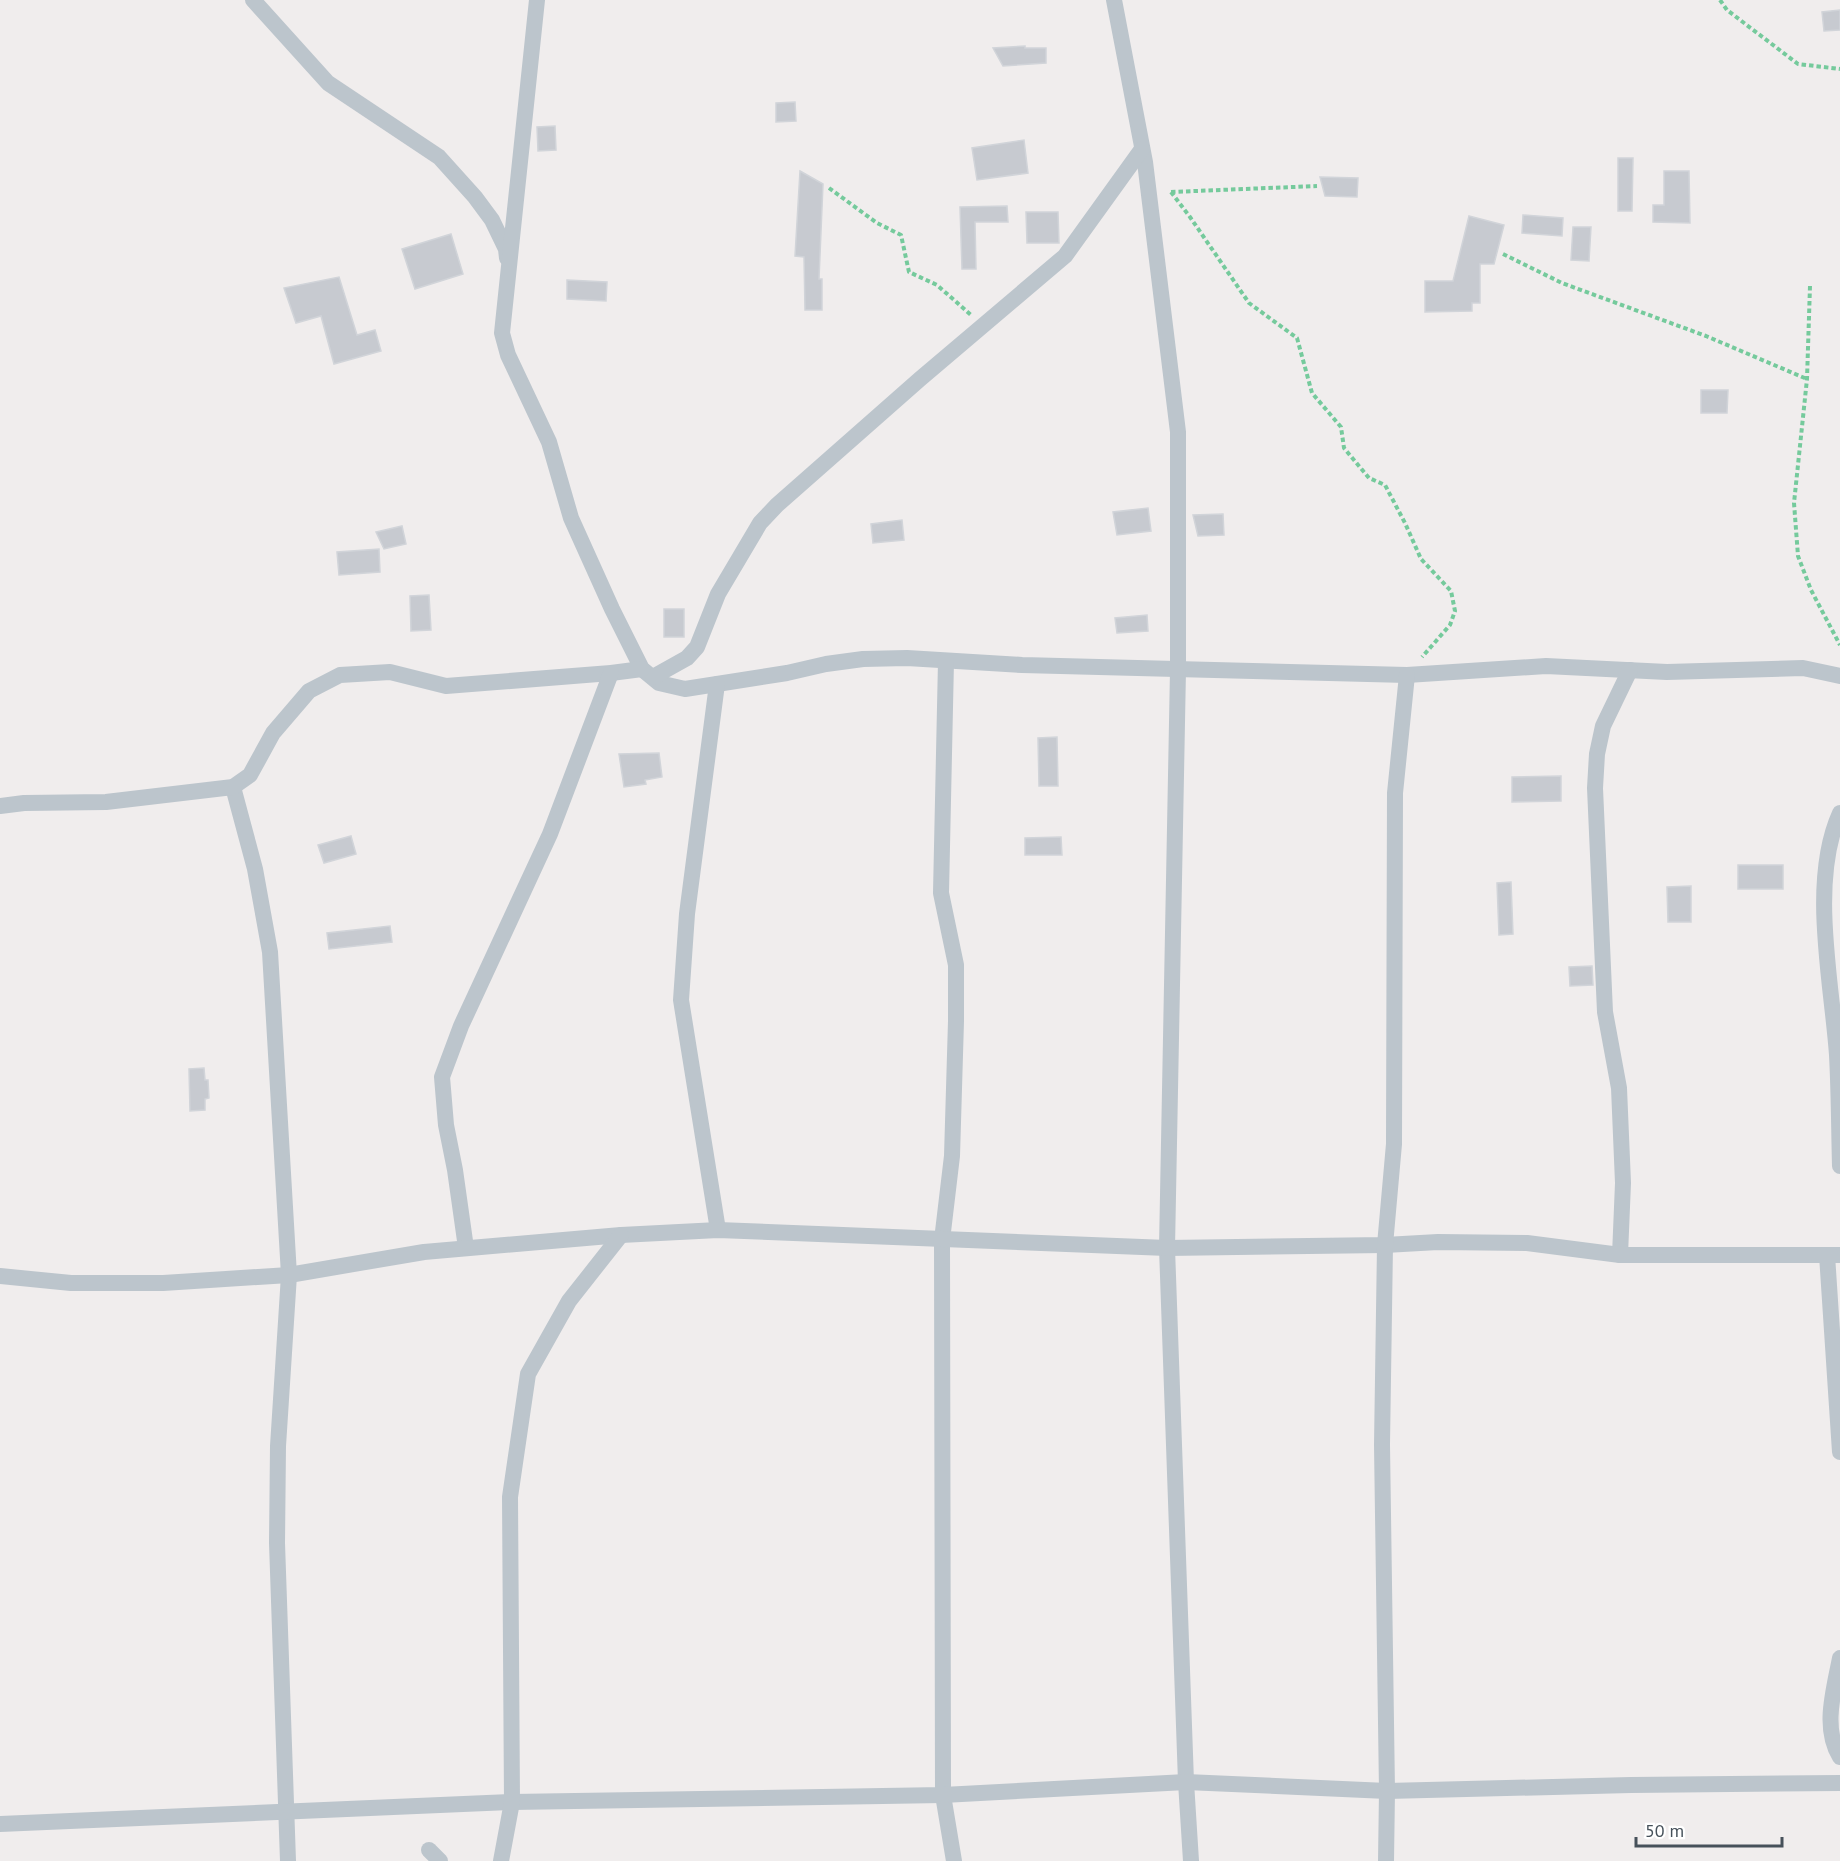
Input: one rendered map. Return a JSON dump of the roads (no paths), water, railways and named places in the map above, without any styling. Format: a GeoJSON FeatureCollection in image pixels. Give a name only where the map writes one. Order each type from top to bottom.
{"type":"FeatureCollection","features":[{"type":"Feature","properties":{"kind":"street"},"geometry":{"type":"LineString","coordinates":[[253,0],[328,83],[439,157],[468,189],[492,220],[506,249],[508,283]]}},
{"type":"Feature","properties":{"kind":"street"},"geometry":{"type":"LineString","coordinates":[[537,0],[502,333],[508,355],[549,442],[571,518],[612,609],[647,673],[659,682],[685,689],[863,659],[908,658],[1178,670],[1407,675],[1546,666],[1667,672],[1803,668],[1840,676]]}},
{"type":"Feature","properties":{"kind":"street"},"geometry":{"type":"LineString","coordinates":[[1114,0],[1146,169],[1178,432],[1178,670],[1167,1248],[1186,1782],[1191,1861]]}},
{"type":"Feature","properties":{"kind":"street"},"geometry":{"type":"LineString","coordinates":[[0,806],[24,803],[106,802],[233,788],[250,775],[273,733],[309,691],[340,675],[390,672],[446,686],[611,673],[647,673],[687,658],[697,647],[718,594],[760,523],[795,489],[1065,256],[1142,149]]}},
{"type":"Feature","properties":{"kind":"street"},"geometry":{"type":"LineString","coordinates":[[946,661],[941,893],[956,965],[956,1021],[952,1156],[942,1240],[943,1795],[954,1861]]}},
{"type":"Feature","properties":{"kind":"street"},"geometry":{"type":"LineString","coordinates":[[1620,1255],[1623,1183],[1619,1088],[1605,1012],[1595,788],[1597,754],[1603,726],[1630,670]]}},
{"type":"Feature","properties":{"kind":"street"},"geometry":{"type":"LineString","coordinates":[[466,1248],[446,1125],[442,1077],[461,1026],[550,834],[611,673]]}},
{"type":"Feature","properties":{"kind":"street"},"geometry":{"type":"LineString","coordinates":[[1386,1861],[1382,1445],[1385,1245],[1394,1144],[1395,793],[1407,675]]}},
{"type":"Feature","properties":{"kind":"street"},"geometry":{"type":"LineString","coordinates":[[717,684],[687,914],[681,1000],[718,1230]]}},
{"type":"Feature","properties":{"kind":"street"},"geometry":{"type":"LineString","coordinates":[[233,788],[255,869],[270,952],[289,1275],[278,1446],[278,1532],[288,1861]]}},
{"type":"Feature","properties":{"kind":"street"},"geometry":{"type":"LineString","coordinates":[[1840,813],[1826,866],[1826,947],[1837,1055],[1840,1166]]}},
{"type":"Feature","properties":{"kind":"street"},"geometry":{"type":"LineString","coordinates":[[0,1276],[71,1283],[163,1283],[289,1275],[424,1252],[621,1235],[718,1230],[1167,1248],[1385,1245],[1438,1242],[1527,1243],[1620,1255],[1834,1255],[1840,1452]]}},
{"type":"Feature","properties":{"kind":"street"},"geometry":{"type":"LineString","coordinates":[[501,1861],[512,1802],[510,1497],[528,1374],[569,1301],[621,1235]]}},
{"type":"Feature","properties":{"kind":"street"},"geometry":{"type":"LineString","coordinates":[[1840,1658],[1830,1710],[1833,1746],[1840,1757]]}},
{"type":"Feature","properties":{"kind":"street"},"geometry":{"type":"LineString","coordinates":[[0,1824],[512,1802],[943,1795],[1186,1782],[1387,1791],[1840,1783]]}}]}
